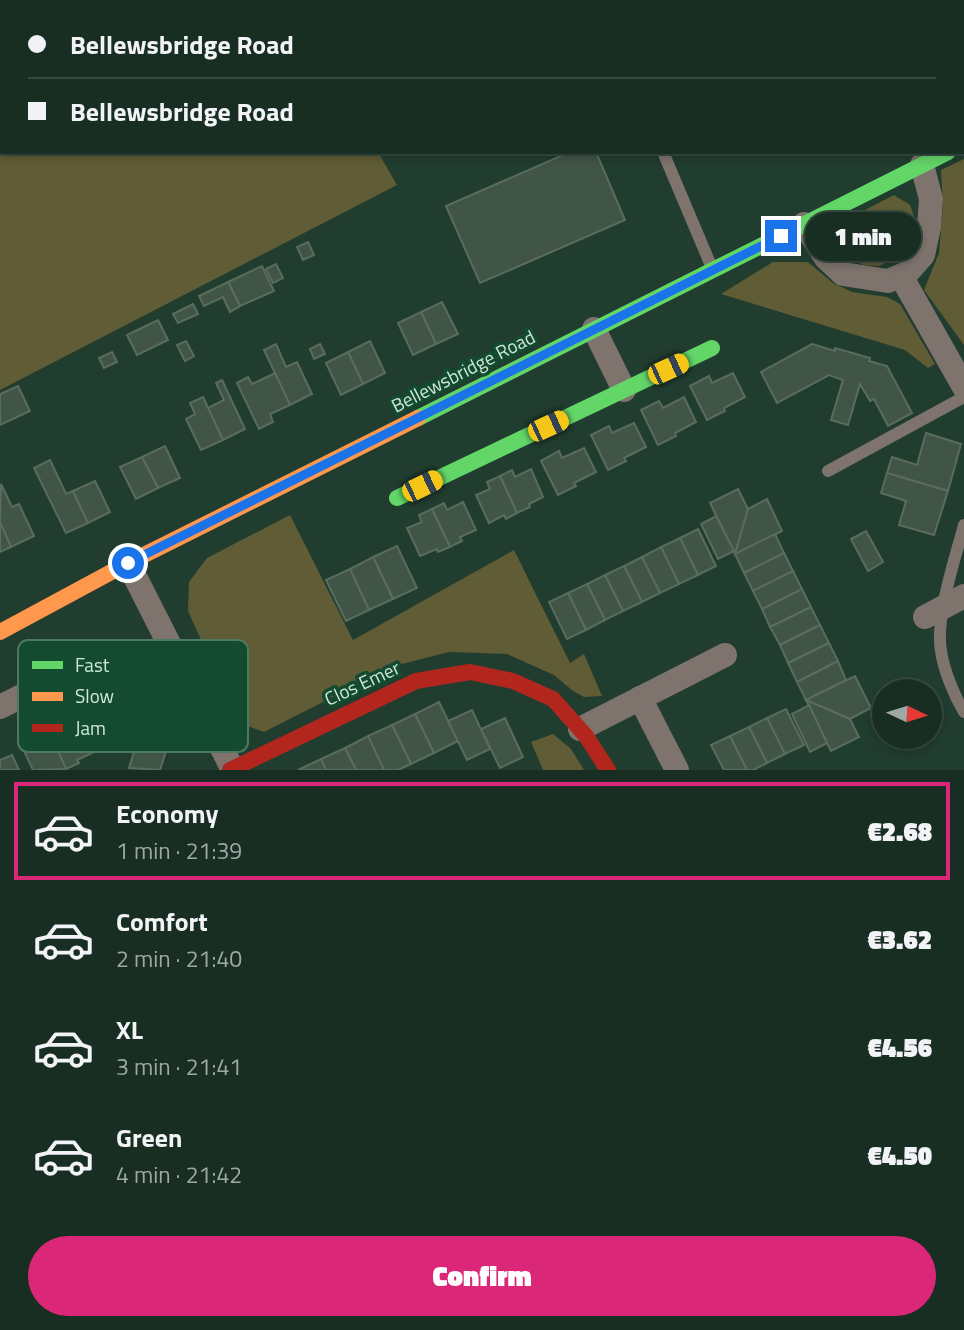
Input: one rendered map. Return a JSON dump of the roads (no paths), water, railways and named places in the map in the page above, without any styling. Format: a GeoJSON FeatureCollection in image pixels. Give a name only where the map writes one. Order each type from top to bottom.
{"type":"FeatureCollection","features":[{"type":"Feature","properties":{"kind":"street","name":"Bellewsbridge Road"},"geometry":{"type":"LineString","coordinates":[[0,632],[128,563],[944,154]]}},
{"type":"Feature","properties":{"kind":"street"},"geometry":{"type":"LineString","coordinates":[[804,224],[826,258],[843,274],[888,281],[907,273],[923,255],[929,227],[931,199],[922,165]]}},
{"type":"Feature","properties":{"kind":"street"},"geometry":{"type":"LineString","coordinates":[[901,276],[964,387]]}},
{"type":"Feature","properties":{"kind":"street"},"geometry":{"type":"LineString","coordinates":[[594,329],[624,390]]}},
{"type":"Feature","properties":{"kind":"street"},"geometry":{"type":"LineString","coordinates":[[397,498],[712,348]]}},
{"type":"Feature","properties":{"kind":"street"},"geometry":{"type":"LineString","coordinates":[[128,563],[168,640]]}},
{"type":"Feature","properties":{"kind":"street"},"geometry":{"type":"LineString","coordinates":[[934,613],[964,596]]}},
{"type":"Feature","properties":{"kind":"street"},"geometry":{"type":"LineString","coordinates":[[580,729],[725,655]]}},
{"type":"Feature","properties":{"kind":"street","name":"Clos Emer"},"geometry":{"type":"LineString","coordinates":[[231,770],[416,681],[470,672],[513,681],[553,699],[580,729],[608,770]]}},
{"type":"Feature","properties":{"kind":"street"},"geometry":{"type":"LineString","coordinates":[[0,707],[18,698]]}},
{"type":"Feature","properties":{"kind":"street"},"geometry":{"type":"LineString","coordinates":[[640,698],[677,770]]}},
{"type":"Feature","properties":{"kind":"street"},"geometry":{"type":"LineString","coordinates":[[222,752],[231,770]]}},
{"type":"Feature","properties":{"kind":"lane"},"geometry":{"type":"LineString","coordinates":[[664,154],[712,270]]}},
{"type":"Feature","properties":{"kind":"lane"},"geometry":{"type":"LineString","coordinates":[[828,471],[964,397]]}},
{"type":"Feature","properties":{"kind":"lane"},"geometry":{"type":"LineString","coordinates":[[964,525],[934,613],[940,651],[964,712]]}}]}
